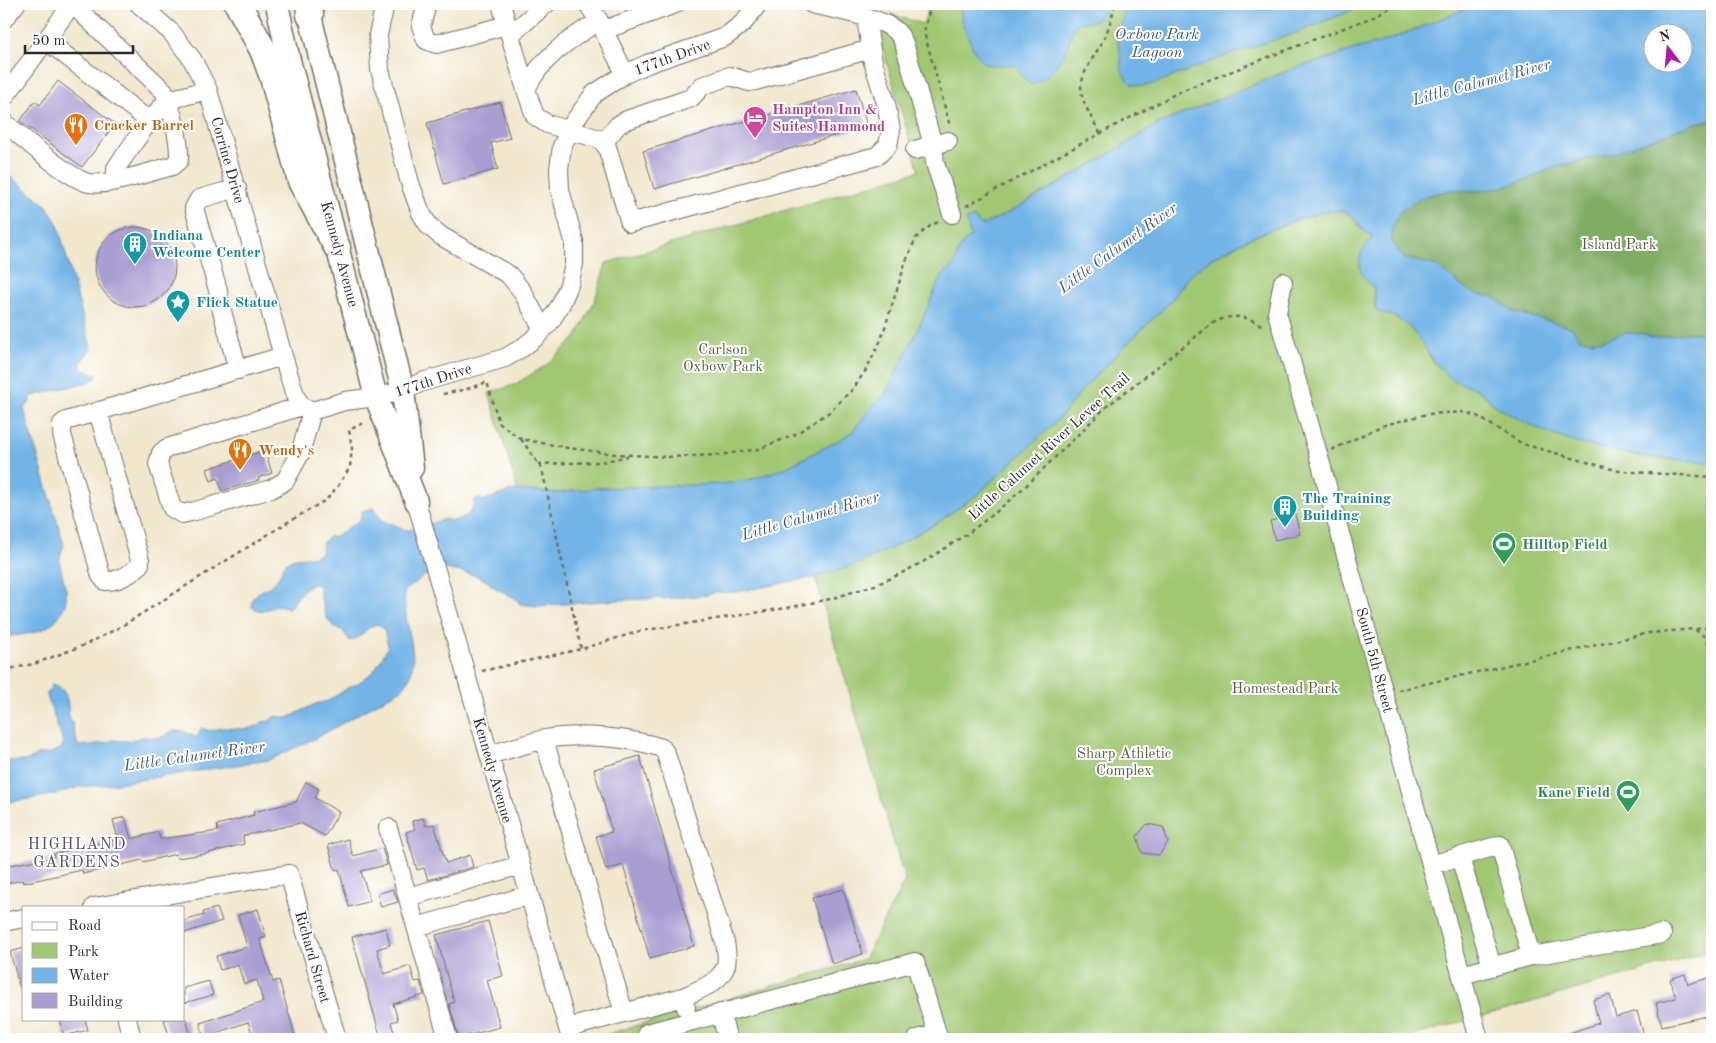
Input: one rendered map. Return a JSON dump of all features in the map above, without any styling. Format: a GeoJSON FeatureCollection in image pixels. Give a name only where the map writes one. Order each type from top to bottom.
{"type":"FeatureCollection","features":[{"type":"Feature","properties":{"kind":"highway"},"geometry":{"type":"LineString","coordinates":[[239,9],[263,50],[274,77],[301,181],[337,247]]}},
{"type":"Feature","properties":{"kind":"main road","name":"Kennedy Avenue"},"geometry":{"type":"LineString","coordinates":[[277,4],[288,56],[376,397],[416,500]]}},
{"type":"Feature","properties":{"kind":"main road","name":"Kennedy Avenue"},"geometry":{"type":"LineString","coordinates":[[309,7],[403,391],[416,500]]}},
{"type":"Feature","properties":{"kind":"street"},"geometry":{"type":"LineString","coordinates":[[4,19],[16,4]]}},
{"type":"Feature","properties":{"kind":"street"},"geometry":{"type":"LineString","coordinates":[[4,98],[72,4],[164,91],[168,100],[180,150],[179,160],[172,166],[116,181],[90,184],[73,177],[4,122]]}},
{"type":"Feature","properties":{"kind":"street","name":"Corrine Drive"},"geometry":{"type":"LineString","coordinates":[[139,4],[172,33],[192,59],[208,90],[296,398],[307,409]]}},
{"type":"Feature","properties":{"kind":"street"},"geometry":{"type":"LineString","coordinates":[[385,4],[378,35],[380,70],[410,183],[421,213],[429,226],[442,236],[509,275],[522,290],[543,330]]}},
{"type":"Feature","properties":{"kind":"street"},"geometry":{"type":"LineString","coordinates":[[427,4],[421,26],[426,40],[436,44],[508,30],[546,4]]}},
{"type":"Feature","properties":{"kind":"street"},"geometry":{"type":"LineString","coordinates":[[501,4],[535,116],[546,124],[600,139],[604,142],[630,223],[877,156],[888,145],[891,130],[886,102],[873,62],[866,18]]}},
{"type":"Feature","properties":{"kind":"street"},"geometry":{"type":"LineString","coordinates":[[588,4],[602,26],[625,74]]}},
{"type":"Feature","properties":{"kind":"street"},"geometry":{"type":"LineString","coordinates":[[526,90],[532,77],[566,42],[602,26],[672,4]]}},
{"type":"Feature","properties":{"kind":"street","name":"177th Drive"},"geometry":{"type":"LineString","coordinates":[[376,397],[403,391],[422,382],[505,358],[522,348],[543,330],[561,304],[570,285],[574,264],[574,241],[560,190],[559,169],[562,146],[569,131],[594,94],[625,74],[647,64],[725,37],[744,23],[758,4]]}},
{"type":"Feature","properties":{"kind":"street"},"geometry":{"type":"LineString","coordinates":[[814,4],[866,18],[896,30],[904,43],[941,143],[935,163],[952,214]]}},
{"type":"Feature","properties":{"kind":"street"},"geometry":{"type":"LineString","coordinates":[[46,40],[149,122]]}},
{"type":"Feature","properties":{"kind":"street"},"geometry":{"type":"LineString","coordinates":[[604,142],[618,125],[627,120],[691,98],[702,86],[709,82],[730,76],[748,82],[755,81],[871,49]]}},
{"type":"Feature","properties":{"kind":"street"},"geometry":{"type":"LineString","coordinates":[[116,181],[116,168],[149,122],[168,100],[208,90]]}},
{"type":"Feature","properties":{"kind":"street"},"geometry":{"type":"LineString","coordinates":[[915,150],[941,143]]}},
{"type":"Feature","properties":{"kind":"street"},"geometry":{"type":"LineString","coordinates":[[237,188],[198,199],[194,208],[218,290],[238,370]]}},
{"type":"Feature","properties":{"kind":"street","name":"South 5th Street"},"geometry":{"type":"LineString","coordinates":[[1283,282],[1277,313],[1320,457],[1479,1039]]}},
{"type":"Feature","properties":{"kind":"street"},"geometry":{"type":"LineString","coordinates":[[98,411],[140,560],[136,570],[110,582],[105,581],[101,576],[61,429],[62,424],[98,411],[283,356]]}},
{"type":"Feature","properties":{"kind":"street"},"geometry":{"type":"LineString","coordinates":[[307,409],[300,454],[285,481],[271,489],[196,511],[182,514],[172,508],[158,464],[161,453],[167,448],[307,409],[376,397]]}},
{"type":"Feature","properties":{"kind":"street","name":"Kennedy Avenue"},"geometry":{"type":"LineString","coordinates":[[416,500],[569,1033]]}},
{"type":"Feature","properties":{"kind":"street"},"geometry":{"type":"LineString","coordinates":[[489,755],[544,739],[563,736],[637,742],[662,748],[666,754],[725,942],[727,964],[722,974],[706,987],[683,997],[624,1013],[569,1033]]}},
{"type":"Feature","properties":{"kind":"street"},"geometry":{"type":"LineString","coordinates":[[544,739],[624,1013]]}},
{"type":"Feature","properties":{"kind":"street"},"geometry":{"type":"LineString","coordinates":[[388,828],[448,1039]]}},
{"type":"Feature","properties":{"kind":"street"},"geometry":{"type":"LineString","coordinates":[[1431,865],[1500,846],[1531,956]]}},
{"type":"Feature","properties":{"kind":"street"},"geometry":{"type":"LineString","coordinates":[[1460,857],[1492,967]]}},
{"type":"Feature","properties":{"kind":"street"},"geometry":{"type":"LineString","coordinates":[[408,897],[521,865]]}},
{"type":"Feature","properties":{"kind":"street","name":"Richard Street"},"geometry":{"type":"LineString","coordinates":[[100,906],[289,874],[336,1039]]}},
{"type":"Feature","properties":{"kind":"street"},"geometry":{"type":"LineString","coordinates":[[416,927],[529,895]]}},
{"type":"Feature","properties":{"kind":"street"},"geometry":{"type":"LineString","coordinates":[[4,922],[22,918]]}},
{"type":"Feature","properties":{"kind":"street"},"geometry":{"type":"LineString","coordinates":[[1462,975],[1531,956],[1662,934]]}},
{"type":"Feature","properties":{"kind":"street"},"geometry":{"type":"LineString","coordinates":[[648,1039],[647,1033],[915,962],[937,1033],[917,1039]]}},
{"type":"Feature","properties":{"kind":"street"},"geometry":{"type":"LineString","coordinates":[[683,997],[690,1021]]}},
{"type":"Feature","properties":{"kind":"street"},"geometry":{"type":"LineString","coordinates":[[720,1013],[728,1039]]}},
{"type":"Feature","properties":{"kind":"street"},"geometry":{"type":"LineString","coordinates":[[127,1020],[132,1039]]}},
{"type":"Feature","properties":{"kind":"path"},"geometry":{"type":"LineString","coordinates":[[931,4],[924,32],[953,138],[941,143]]}},
{"type":"Feature","properties":{"kind":"path"},"geometry":{"type":"LineString","coordinates":[[1100,133],[1087,108],[1081,91],[1085,71],[1102,43],[1115,4]]}},
{"type":"Feature","properties":{"kind":"path"},"geometry":{"type":"LineString","coordinates":[[521,439],[568,448],[667,457],[720,455],[758,449],[794,434],[828,414],[852,390],[866,370],[881,340],[906,261],[916,238],[930,226],[1183,90],[1370,18],[1398,4]]}},
{"type":"Feature","properties":{"kind":"path","name":"Little Calumet River Levee Trail"},"geometry":{"type":"LineString","coordinates":[[466,675],[581,649],[640,631],[809,604],[878,584],[930,558],[996,512],[1029,484],[1106,407],[1212,324],[1225,317],[1242,316],[1258,323],[1285,340]]}},
{"type":"Feature","properties":{"kind":"path"},"geometry":{"type":"LineString","coordinates":[[437,395],[467,390],[487,382],[499,423],[521,439],[542,469],[581,649]]}},
{"type":"Feature","properties":{"kind":"path"},"geometry":{"type":"LineString","coordinates":[[1320,457],[1344,443],[1381,426],[1427,414],[1465,412],[1477,416],[1523,444],[1618,471],[1712,477]]}},
{"type":"Feature","properties":{"kind":"path"},"geometry":{"type":"LineString","coordinates":[[4,670],[34,664],[87,644],[122,626],[326,500],[350,467],[352,448],[350,430],[359,426]]}},
{"type":"Feature","properties":{"kind":"path"},"geometry":{"type":"LineString","coordinates":[[538,464],[601,462],[632,455]]}},
{"type":"Feature","properties":{"kind":"path"},"geometry":{"type":"LineString","coordinates":[[1384,693],[1649,633],[1712,627]]}},
{"type":"Feature","properties":{"kind":"path"},"geometry":{"type":"LineString","coordinates":[[1694,629],[1704,636],[1712,653]]}},
{"type":"Feature","properties":{"kind":"green space","name":"Carlson Oxbow Park"},"geometry":{"type":"Polygon","coordinates":[[[930,4],[1478,4],[1386,41],[1297,67],[1158,124],[1006,214],[983,225],[979,224],[977,220],[970,232],[971,237],[937,286],[886,393],[869,410],[853,431],[785,468],[752,479],[722,484],[597,488],[556,493],[518,491],[489,393],[514,385],[545,366],[576,338],[595,300],[606,263],[919,171],[881,43],[891,14],[923,24],[930,4]]]}},
{"type":"Feature","properties":{"kind":"green space","name":"Island Park"},"geometry":{"type":"Polygon","coordinates":[[[1712,120],[1712,333],[1684,333],[1659,338],[1643,334],[1625,333],[1604,340],[1591,341],[1579,338],[1572,328],[1513,312],[1494,297],[1476,294],[1460,285],[1437,266],[1403,258],[1391,240],[1392,229],[1400,211],[1425,196],[1450,190],[1479,191],[1528,179],[1557,166],[1577,162],[1695,123],[1712,120]]]}},
{"type":"Feature","properties":{"kind":"green space","name":"Homestead Park"},"geometry":{"type":"Polygon","coordinates":[[[1327,211],[1343,211],[1353,217],[1361,229],[1372,235],[1372,239],[1365,247],[1366,280],[1374,288],[1377,312],[1388,314],[1406,323],[1422,342],[1433,362],[1454,380],[1476,388],[1497,407],[1564,439],[1647,458],[1712,462],[1712,951],[1401,1039],[602,1039],[601,1036],[864,959],[905,880],[815,577],[846,568],[888,550],[935,524],[978,494],[1058,420],[1082,390],[1172,300],[1189,276],[1210,259],[1251,238],[1298,219],[1327,211]]]}},
{"type":"Feature","properties":{"kind":"water","name":"Oxbow Park Lagoon"},"geometry":{"type":"Polygon","coordinates":[[[961,4],[1107,4],[1101,17],[1095,21],[1080,22],[1078,24],[1073,31],[1063,56],[1055,68],[1032,85],[1024,79],[1014,65],[989,65],[981,61],[961,21],[961,4]]]}},
{"type":"Feature","properties":{"kind":"water","name":"Oxbow Park Lagoon"},"geometry":{"type":"Polygon","coordinates":[[[1124,4],[1367,4],[1296,33],[1220,58],[1154,84],[1142,86],[1131,84],[1126,79],[1121,68],[1121,56],[1117,38],[1121,28],[1124,4]]]}},
{"type":"Feature","properties":{"kind":"water","name":"Little Calumet River"},"geometry":{"type":"Polygon","coordinates":[[[1478,4],[1712,4],[1712,120],[1695,123],[1617,152],[1557,166],[1528,179],[1499,188],[1479,191],[1450,190],[1425,196],[1400,211],[1392,229],[1391,240],[1403,258],[1437,266],[1460,285],[1476,294],[1494,297],[1513,312],[1572,328],[1579,338],[1591,341],[1604,340],[1625,333],[1644,334],[1659,338],[1684,333],[1712,333],[1712,462],[1622,453],[1577,443],[1516,418],[1495,405],[1475,388],[1454,380],[1434,362],[1413,331],[1404,323],[1392,316],[1377,312],[1373,286],[1367,281],[1360,270],[1361,253],[1372,239],[1372,235],[1365,232],[1353,217],[1343,211],[1327,211],[1298,219],[1250,238],[1210,259],[1189,276],[1172,300],[1082,390],[1058,420],[978,494],[935,524],[888,550],[846,568],[815,577],[736,592],[717,592],[707,595],[676,598],[537,606],[520,604],[515,598],[475,575],[446,569],[424,576],[404,592],[413,664],[408,681],[402,689],[318,737],[269,760],[105,785],[79,787],[53,795],[4,803],[4,761],[25,761],[39,754],[48,754],[62,748],[63,742],[47,696],[47,692],[51,689],[52,684],[60,688],[66,696],[68,713],[78,746],[107,743],[113,740],[127,741],[143,737],[157,738],[174,731],[185,732],[195,737],[198,736],[201,728],[211,731],[221,728],[247,729],[269,721],[275,716],[288,718],[315,704],[328,701],[373,672],[388,646],[384,629],[377,624],[370,627],[358,638],[350,641],[342,630],[334,627],[326,617],[320,588],[316,584],[304,589],[289,608],[278,605],[259,610],[252,607],[253,598],[274,583],[287,562],[321,553],[323,542],[360,520],[362,511],[373,508],[381,521],[398,526],[401,529],[410,530],[445,519],[451,521],[460,519],[469,514],[474,506],[474,500],[480,498],[482,501],[514,490],[556,493],[597,488],[722,484],[752,479],[785,468],[841,439],[853,431],[869,410],[886,393],[937,286],[943,275],[954,264],[959,249],[971,237],[966,220],[974,217],[979,224],[983,225],[1006,214],[1158,124],[1297,67],[1386,41],[1478,4]]]}},
{"type":"Feature","properties":{"kind":"water"},"geometry":{"type":"Polygon","coordinates":[[[4,171],[47,206],[58,225],[91,348],[83,361],[80,362],[83,371],[87,370],[97,375],[96,378],[88,382],[32,396],[28,405],[24,407],[64,545],[60,560],[66,597],[60,615],[44,629],[4,637],[4,171]]]}},
{"type":"Feature","properties":{"kind":"building","name":"Cracker Barrel"},"geometry":{"type":"Polygon","coordinates":[[[58,81],[115,124],[82,167],[20,121],[35,101],[40,105],[58,81]]]}},
{"type":"Feature","properties":{"kind":"building","name":"Hampton Inn & Suites Hammond"},"geometry":{"type":"Polygon","coordinates":[[[856,89],[867,126],[654,189],[643,151],[856,89]]]}},
{"type":"Feature","properties":{"kind":"building"},"geometry":{"type":"Polygon","coordinates":[[[500,102],[510,138],[491,143],[498,169],[444,184],[427,123],[500,102]]]}},
{"type":"Feature","properties":{"kind":"building","name":"Indiana Welcome Center"},"geometry":{"type":"Polygon","coordinates":[[[135,227],[150,230],[163,239],[172,252],[175,267],[172,282],[163,295],[150,304],[135,307],[120,304],[107,295],[98,282],[95,267],[98,252],[107,239],[120,230],[135,227]]]}},
{"type":"Feature","properties":{"kind":"building","name":"Wendy's"},"geometry":{"type":"Polygon","coordinates":[[[265,450],[272,473],[258,478],[259,480],[222,491],[218,478],[211,481],[207,469],[265,450]]]}},
{"type":"Feature","properties":{"kind":"building","name":"The Training Building"},"geometry":{"type":"Polygon","coordinates":[[[1295,514],[1300,534],[1275,540],[1270,521],[1295,514]]]}},
{"type":"Feature","properties":{"kind":"building"},"geometry":{"type":"Polygon","coordinates":[[[640,756],[694,946],[650,959],[623,865],[606,870],[596,836],[612,832],[594,769],[640,756]]]}},
{"type":"Feature","properties":{"kind":"building"},"geometry":{"type":"Polygon","coordinates":[[[306,782],[319,789],[315,798],[339,812],[325,836],[300,823],[243,836],[244,844],[205,854],[177,858],[176,854],[83,874],[82,870],[23,883],[22,880],[4,884],[4,866],[54,857],[54,854],[118,839],[113,820],[125,817],[131,839],[158,832],[160,839],[218,831],[217,825],[254,815],[253,812],[296,802],[306,782]]]}},
{"type":"Feature","properties":{"kind":"building"},"geometry":{"type":"Polygon","coordinates":[[[423,818],[426,826],[434,824],[446,863],[470,855],[473,867],[428,880],[424,868],[417,870],[406,832],[415,829],[412,821],[423,818]]]}},
{"type":"Feature","properties":{"kind":"building"},"geometry":{"type":"Polygon","coordinates":[[[1147,824],[1163,827],[1168,842],[1159,855],[1142,853],[1137,836],[1147,824]]]}},
{"type":"Feature","properties":{"kind":"building"},"geometry":{"type":"Polygon","coordinates":[[[348,839],[353,856],[382,848],[387,865],[361,871],[370,901],[349,907],[339,869],[335,870],[328,845],[348,839]]]}},
{"type":"Feature","properties":{"kind":"building"},"geometry":{"type":"Polygon","coordinates":[[[393,889],[398,902],[381,907],[377,894],[393,889]]]}},
{"type":"Feature","properties":{"kind":"building"},"geometry":{"type":"Polygon","coordinates":[[[843,889],[863,954],[832,964],[812,898],[843,889]]]}},
{"type":"Feature","properties":{"kind":"building"},"geometry":{"type":"Polygon","coordinates":[[[217,908],[222,921],[185,933],[185,921],[204,915],[203,912],[217,908]]]}},
{"type":"Feature","properties":{"kind":"building"},"geometry":{"type":"Polygon","coordinates":[[[258,909],[266,937],[260,939],[273,982],[279,980],[296,1039],[254,1039],[248,1022],[204,1037],[200,1023],[263,1002],[257,980],[244,984],[238,965],[220,970],[216,956],[247,947],[238,915],[258,909]]]}},
{"type":"Feature","properties":{"kind":"building"},"geometry":{"type":"Polygon","coordinates":[[[488,921],[503,976],[487,980],[500,1027],[459,1038],[449,1004],[454,1002],[436,935],[488,921]]]}},
{"type":"Feature","properties":{"kind":"building"},"geometry":{"type":"Polygon","coordinates":[[[386,928],[390,945],[377,949],[384,974],[410,966],[415,982],[420,981],[424,995],[393,1004],[398,1020],[391,1022],[396,1039],[381,1039],[352,937],[386,928]]]}},
{"type":"Feature","properties":{"kind":"building"},"geometry":{"type":"Polygon","coordinates":[[[22,949],[22,988],[20,988],[10,952],[22,949]]]}},
{"type":"Feature","properties":{"kind":"building"},"geometry":{"type":"Polygon","coordinates":[[[1685,974],[1688,984],[1712,977],[1712,1015],[1662,1026],[1656,1003],[1676,998],[1670,979],[1685,974]]]}},
{"type":"Feature","properties":{"kind":"building"},"geometry":{"type":"Polygon","coordinates":[[[209,981],[213,995],[185,1003],[185,988],[209,981]]]}},
{"type":"Feature","properties":{"kind":"building"},"geometry":{"type":"Polygon","coordinates":[[[1610,995],[1616,1017],[1637,1011],[1645,1039],[1559,1039],[1558,1037],[1599,1023],[1593,1000],[1610,995]]]}},
{"type":"Feature","properties":{"kind":"building"},"geometry":{"type":"Polygon","coordinates":[[[186,1019],[190,1033],[170,1039],[164,1020],[186,1019]]]}},
{"type":"Feature","properties":{"kind":"building"},"geometry":{"type":"Polygon","coordinates":[[[60,1020],[85,1020],[88,1030],[64,1036],[60,1020]]]}},
{"type":"Feature","properties":{"kind":"place","name":"Hampton Inn & Suites Hammond"},"geometry":{"type":"Point","coordinates":[755,139]}},
{"type":"Feature","properties":{"kind":"place","name":"Cracker Barrel"},"geometry":{"type":"Point","coordinates":[76,146]}},
{"type":"Feature","properties":{"kind":"place","name":"Indiana Welcome Center"},"geometry":{"type":"Point","coordinates":[135,265]}},
{"type":"Feature","properties":{"kind":"place","name":"Flick Statue"},"geometry":{"type":"Point","coordinates":[178,323]}},
{"type":"Feature","properties":{"kind":"place","name":"Wendy's"},"geometry":{"type":"Point","coordinates":[240,471]}},
{"type":"Feature","properties":{"kind":"place","name":"The Training Building"},"geometry":{"type":"Point","coordinates":[1285,528]}},
{"type":"Feature","properties":{"kind":"place","name":"Hilltop Field"},"geometry":{"type":"Point","coordinates":[1504,565]}},
{"type":"Feature","properties":{"kind":"place","name":"Kane Field"},"geometry":{"type":"Point","coordinates":[1628,813]}},
{"type":"Feature","properties":{"kind":"district","name":"HIGHLAND GARDENS"},"geometry":{"type":"Point","coordinates":[77,852]}},
{"type":"Feature","properties":{"kind":"park label","name":"Sharp Athletic Complex"},"geometry":{"type":"Point","coordinates":[1124,762]}}]}
